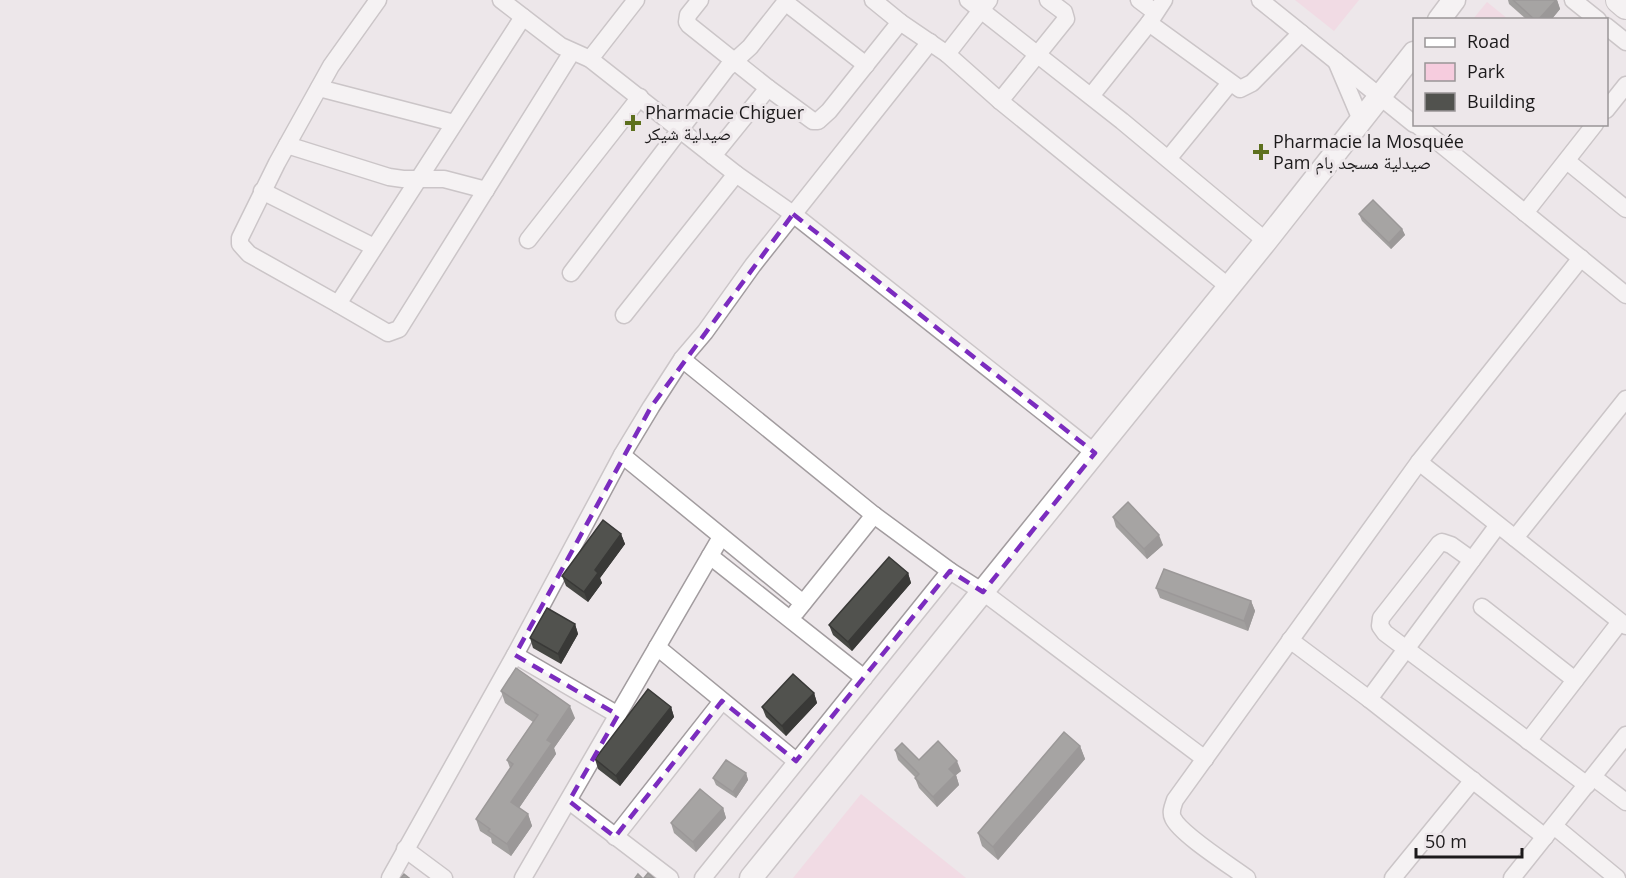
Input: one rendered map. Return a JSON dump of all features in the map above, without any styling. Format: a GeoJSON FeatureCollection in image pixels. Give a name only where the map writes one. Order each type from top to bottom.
{"type":"FeatureCollection","features":[{"type":"Feature","properties":{"kind":"main road"},"geometry":{"type":"LineString","coordinates":[[1440,18],[1454,0]]}},
{"type":"Feature","properties":{"kind":"main road"},"geometry":{"type":"LineString","coordinates":[[1619,0],[1626,6]]}},
{"type":"Feature","properties":{"kind":"main road"},"geometry":{"type":"LineString","coordinates":[[751,878],[1266,241],[1361,120],[1382,97],[1413,53]]}},
{"type":"Feature","properties":{"kind":"street"},"geometry":{"type":"LineString","coordinates":[[378,0],[343,48],[319,88],[242,230],[240,244],[243,250],[388,333],[399,329],[572,52]]}},
{"type":"Feature","properties":{"kind":"street"},"geometry":{"type":"LineString","coordinates":[[501,0],[572,52],[590,59],[640,97],[735,174],[793,214],[1095,453]]}},
{"type":"Feature","properties":{"kind":"street"},"geometry":{"type":"LineString","coordinates":[[700,0],[688,15],[687,22],[692,28],[807,117],[818,121],[829,111],[900,21]]}},
{"type":"Feature","properties":{"kind":"street"},"geometry":{"type":"LineString","coordinates":[[873,0],[947,54],[1000,101],[1228,287]]}},
{"type":"Feature","properties":{"kind":"street"},"geometry":{"type":"LineString","coordinates":[[1000,101],[1066,19],[1064,12],[1048,0]]}},
{"type":"Feature","properties":{"kind":"street"},"geometry":{"type":"LineString","coordinates":[[1139,0],[1156,12],[1230,83],[1240,89],[1252,84],[1301,33]]}},
{"type":"Feature","properties":{"kind":"street"},"geometry":{"type":"LineString","coordinates":[[1260,0],[1413,122]]}},
{"type":"Feature","properties":{"kind":"street"},"geometry":{"type":"LineString","coordinates":[[1574,0],[1596,18]]}},
{"type":"Feature","properties":{"kind":"street"},"geometry":{"type":"LineString","coordinates":[[571,273],[734,60],[750,47],[786,1],[866,65]]}},
{"type":"Feature","properties":{"kind":"street"},"geometry":{"type":"LineString","coordinates":[[590,59],[627,3]]}},
{"type":"Feature","properties":{"kind":"street"},"geometry":{"type":"LineString","coordinates":[[947,54],[979,4],[1266,241]]}},
{"type":"Feature","properties":{"kind":"street"},"geometry":{"type":"LineString","coordinates":[[1091,96],[1156,12]]}},
{"type":"Feature","properties":{"kind":"street"},"geometry":{"type":"LineString","coordinates":[[338,304],[523,17]]}},
{"type":"Feature","properties":{"kind":"street"},"geometry":{"type":"LineString","coordinates":[[1608,28],[1626,42]]}},
{"type":"Feature","properties":{"kind":"street"},"geometry":{"type":"LineString","coordinates":[[390,878],[515,655],[622,455],[682,359],[705,332],[753,265],[930,42]]}},
{"type":"Feature","properties":{"kind":"street"},"geometry":{"type":"LineString","coordinates":[[1336,61],[1361,120]]}},
{"type":"Feature","properties":{"kind":"street"},"geometry":{"type":"LineString","coordinates":[[1168,159],[1230,83]]}},
{"type":"Feature","properties":{"kind":"street"},"geometry":{"type":"LineString","coordinates":[[1608,108],[1626,85]]}},
{"type":"Feature","properties":{"kind":"street"},"geometry":{"type":"LineString","coordinates":[[319,88],[454,123]]}},
{"type":"Feature","properties":{"kind":"street"},"geometry":{"type":"LineString","coordinates":[[713,156],[768,88]]}},
{"type":"Feature","properties":{"kind":"street"},"geometry":{"type":"LineString","coordinates":[[528,240],[640,97]]}},
{"type":"Feature","properties":{"kind":"street"},"geometry":{"type":"LineString","coordinates":[[1417,126],[1626,295]]}},
{"type":"Feature","properties":{"kind":"street"},"geometry":{"type":"LineString","coordinates":[[1525,213],[1593,126]]}},
{"type":"Feature","properties":{"kind":"street"},"geometry":{"type":"LineString","coordinates":[[287,145],[389,177],[444,179],[486,190]]}},
{"type":"Feature","properties":{"kind":"street"},"geometry":{"type":"LineString","coordinates":[[1567,161],[1626,209]]}},
{"type":"Feature","properties":{"kind":"street"},"geometry":{"type":"LineString","coordinates":[[624,315],[735,174]]}},
{"type":"Feature","properties":{"kind":"street"},"geometry":{"type":"LineString","coordinates":[[262,191],[374,247]]}},
{"type":"Feature","properties":{"kind":"street"},"geometry":{"type":"LineString","coordinates":[[1247,878],[1174,821],[1172,815],[1175,800],[1419,462],[1581,258]]}},
{"type":"Feature","properties":{"kind":"street"},"geometry":{"type":"LineString","coordinates":[[682,359],[873,516],[983,592],[1205,759]]}},
{"type":"Feature","properties":{"kind":"street"},"geometry":{"type":"LineString","coordinates":[[1515,538],[1626,399]]}},
{"type":"Feature","properties":{"kind":"street"},"geometry":{"type":"LineString","coordinates":[[622,455],[803,603]]}},
{"type":"Feature","properties":{"kind":"street"},"geometry":{"type":"LineString","coordinates":[[1419,462],[1623,624],[1575,680],[1528,741]]}},
{"type":"Feature","properties":{"kind":"street"},"geometry":{"type":"LineString","coordinates":[[790,619],[873,516]]}},
{"type":"Feature","properties":{"kind":"street"},"geometry":{"type":"LineString","coordinates":[[1369,699],[1498,525]]}},
{"type":"Feature","properties":{"kind":"street"},"geometry":{"type":"LineString","coordinates":[[523,878],[721,537]]}},
{"type":"Feature","properties":{"kind":"street"},"geometry":{"type":"LineString","coordinates":[[1472,560],[1451,545],[1442,542],[1439,544],[1381,618],[1382,629],[1528,741],[1626,802]]}},
{"type":"Feature","properties":{"kind":"street"},"geometry":{"type":"LineString","coordinates":[[710,556],[864,678]]}},
{"type":"Feature","properties":{"kind":"street"},"geometry":{"type":"LineString","coordinates":[[703,878],[950,571]]}},
{"type":"Feature","properties":{"kind":"street"},"geometry":{"type":"LineString","coordinates":[[1482,608],[1575,680]]}},
{"type":"Feature","properties":{"kind":"street"},"geometry":{"type":"LineString","coordinates":[[1290,640],[1473,780],[1617,878]]}},
{"type":"Feature","properties":{"kind":"street"},"geometry":{"type":"LineString","coordinates":[[657,647],[796,761]]}},
{"type":"Feature","properties":{"kind":"street"},"geometry":{"type":"LineString","coordinates":[[515,655],[618,715]]}},
{"type":"Feature","properties":{"kind":"street"},"geometry":{"type":"LineString","coordinates":[[615,837],[722,701]]}},
{"type":"Feature","properties":{"kind":"street"},"geometry":{"type":"LineString","coordinates":[[1512,878],[1626,735]]}},
{"type":"Feature","properties":{"kind":"street"},"geometry":{"type":"LineString","coordinates":[[1393,878],[1473,780]]}},
{"type":"Feature","properties":{"kind":"street"},"geometry":{"type":"LineString","coordinates":[[569,801],[670,878]]}},
{"type":"Feature","properties":{"kind":"street"},"geometry":{"type":"LineString","coordinates":[[405,849],[444,878]]}},
{"type":"Feature","properties":{"kind":"highlighted area"},"geometry":{"type":"Polygon","coordinates":[[[793,214],[1095,453],[983,592],[950,571],[796,761],[722,701],[615,837],[569,801],[618,715],[515,655],[651,407],[793,214]]]}},
{"type":"Feature","properties":{"kind":"green space"},"geometry":{"type":"Polygon","coordinates":[[[1295,0],[1359,0],[1334,31],[1295,0]]]}},
{"type":"Feature","properties":{"kind":"green space"},"geometry":{"type":"Polygon","coordinates":[[[1487,2],[1507,18],[1474,18],[1487,2]]]}},
{"type":"Feature","properties":{"kind":"green space"},"geometry":{"type":"Polygon","coordinates":[[[861,794],[966,878],[793,878],[861,794]]]}},
{"type":"Feature","properties":{"kind":"building"},"geometry":{"type":"Polygon","coordinates":[[[1513,0],[1556,0],[1540,18],[1533,18],[1513,0]]]}},
{"type":"Feature","properties":{"kind":"building"},"geometry":{"type":"Polygon","coordinates":[[[1373,200],[1402,229],[1389,243],[1359,214],[1373,200]]]}},
{"type":"Feature","properties":{"kind":"building"},"geometry":{"type":"Polygon","coordinates":[[[1128,502],[1159,535],[1144,549],[1113,517],[1128,502]]]}},
{"type":"Feature","properties":{"kind":"building"},"geometry":{"type":"Polygon","coordinates":[[[603,520],[621,534],[595,570],[598,573],[584,592],[562,576],[603,520]]]}},
{"type":"Feature","properties":{"kind":"building"},"geometry":{"type":"Polygon","coordinates":[[[889,557],[908,573],[848,642],[829,625],[889,557]]]}},
{"type":"Feature","properties":{"kind":"building"},"geometry":{"type":"Polygon","coordinates":[[[1164,569],[1251,601],[1244,621],[1156,588],[1164,569]]]}},
{"type":"Feature","properties":{"kind":"building"},"geometry":{"type":"Polygon","coordinates":[[[547,608],[575,624],[558,654],[530,638],[547,608]]]}},
{"type":"Feature","properties":{"kind":"building"},"geometry":{"type":"Polygon","coordinates":[[[516,668],[570,706],[547,740],[552,743],[511,802],[528,814],[507,844],[488,831],[490,829],[476,819],[513,764],[507,760],[538,715],[501,691],[516,668]]]}},
{"type":"Feature","properties":{"kind":"building"},"geometry":{"type":"Polygon","coordinates":[[[793,674],[814,693],[782,726],[762,707],[793,674]]]}},
{"type":"Feature","properties":{"kind":"building"},"geometry":{"type":"Polygon","coordinates":[[[648,689],[671,707],[616,776],[595,759],[648,689]]]}},
{"type":"Feature","properties":{"kind":"building"},"geometry":{"type":"Polygon","coordinates":[[[1064,732],[1080,746],[993,847],[978,833],[1064,732]]]}},
{"type":"Feature","properties":{"kind":"building"},"geometry":{"type":"Polygon","coordinates":[[[938,741],[957,761],[949,769],[955,775],[933,797],[915,778],[919,774],[895,750],[902,743],[919,760],[938,741]]]}},
{"type":"Feature","properties":{"kind":"building"},"geometry":{"type":"Polygon","coordinates":[[[726,760],[746,773],[733,792],[713,778],[726,760]]]}},
{"type":"Feature","properties":{"kind":"building"},"geometry":{"type":"Polygon","coordinates":[[[700,789],[723,808],[693,842],[671,823],[700,789]]]}},
{"type":"Feature","properties":{"kind":"building"},"geometry":{"type":"Polygon","coordinates":[[[648,873],[654,878],[644,878],[648,873]]]}},
{"type":"Feature","properties":{"kind":"place","name":"Pharmacie Chiguer صيدلية شيكر"},"geometry":{"type":"Point","coordinates":[633,123]}},
{"type":"Feature","properties":{"kind":"place","name":"Pharmacie la Mosquée Pam صيدلية مسجد بام"},"geometry":{"type":"Point","coordinates":[1261,152]}}]}
